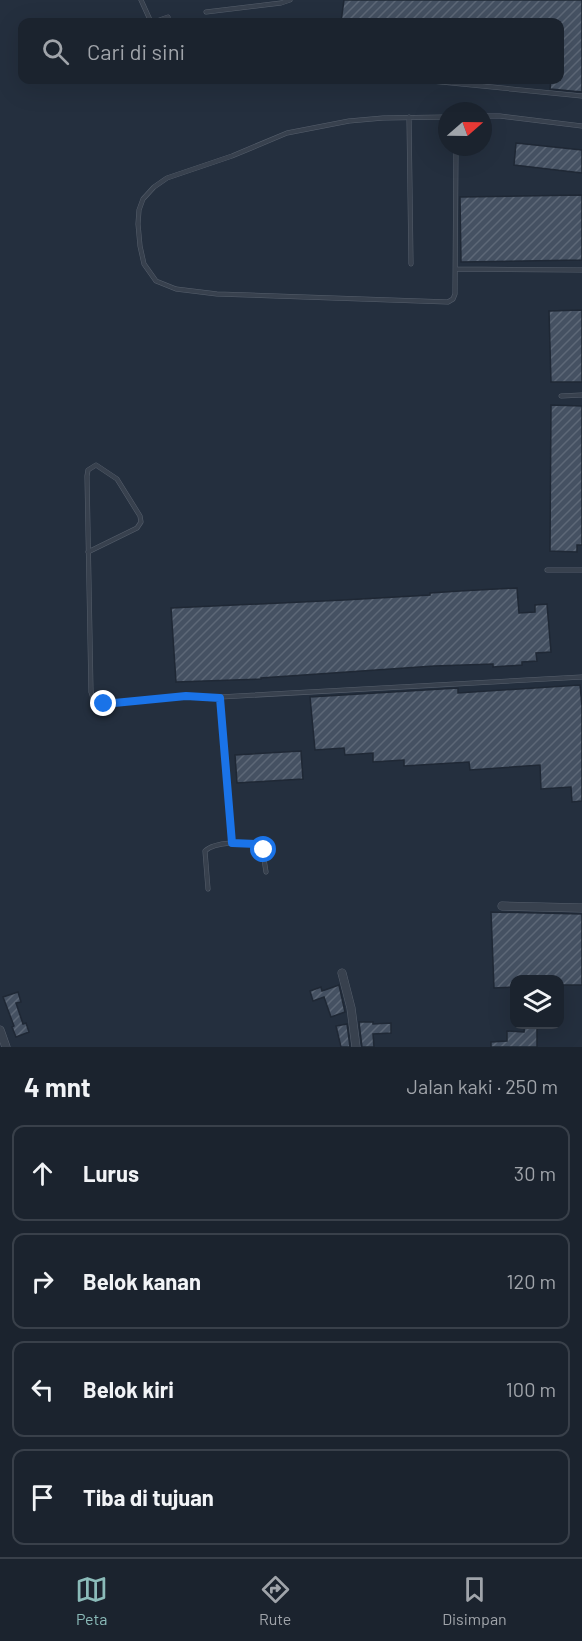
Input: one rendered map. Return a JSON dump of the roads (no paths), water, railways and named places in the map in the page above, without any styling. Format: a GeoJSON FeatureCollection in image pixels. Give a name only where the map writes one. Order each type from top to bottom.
{"type":"FeatureCollection","features":[{"type":"Feature","properties":{"kind":"street"},"geometry":{"type":"LineString","coordinates":[[502,906],[582,908]]}},
{"type":"Feature","properties":{"kind":"street"},"geometry":{"type":"LineString","coordinates":[[342,973],[351,1008],[356,1047]]}},
{"type":"Feature","properties":{"kind":"street"},"geometry":{"type":"LineString","coordinates":[[0,1030],[6,1047]]}},
{"type":"Feature","properties":{"kind":"lane"},"geometry":{"type":"LineString","coordinates":[[141,0],[150,18]]}},
{"type":"Feature","properties":{"kind":"lane"},"geometry":{"type":"LineString","coordinates":[[206,12],[290,0]]}},
{"type":"Feature","properties":{"kind":"lane"},"geometry":{"type":"LineString","coordinates":[[461,84],[582,96]]}},
{"type":"Feature","properties":{"kind":"lane"},"geometry":{"type":"LineString","coordinates":[[492,116],[582,126]]}},
{"type":"Feature","properties":{"kind":"lane"},"geometry":{"type":"LineString","coordinates":[[409,117],[411,264]]}},
{"type":"Feature","properties":{"kind":"lane"},"geometry":{"type":"LineString","coordinates":[[438,117],[349,121],[287,133],[232,156],[167,178],[143,199],[139,210],[140,246],[144,264],[156,281],[176,289],[217,294],[448,302],[455,294],[456,156]]}},
{"type":"Feature","properties":{"kind":"lane"},"geometry":{"type":"LineString","coordinates":[[456,269],[582,270]]}},
{"type":"Feature","properties":{"kind":"lane"},"geometry":{"type":"LineString","coordinates":[[561,396],[582,395]]}},
{"type":"Feature","properties":{"kind":"lane"},"geometry":{"type":"LineString","coordinates":[[88,552],[137,528],[141,522],[140,516],[117,479],[96,465],[88,470],[87,476],[88,552],[91,692],[94,701],[104,704],[186,696],[220,698],[582,676]]}},
{"type":"Feature","properties":{"kind":"lane"},"geometry":{"type":"LineString","coordinates":[[547,570],[582,570]]}},
{"type":"Feature","properties":{"kind":"lane"},"geometry":{"type":"LineString","coordinates":[[220,698],[232,843]]}},
{"type":"Feature","properties":{"kind":"lane"},"geometry":{"type":"LineString","coordinates":[[208,889],[205,850],[211,846],[253,843],[262,846],[266,872]]}}]}
